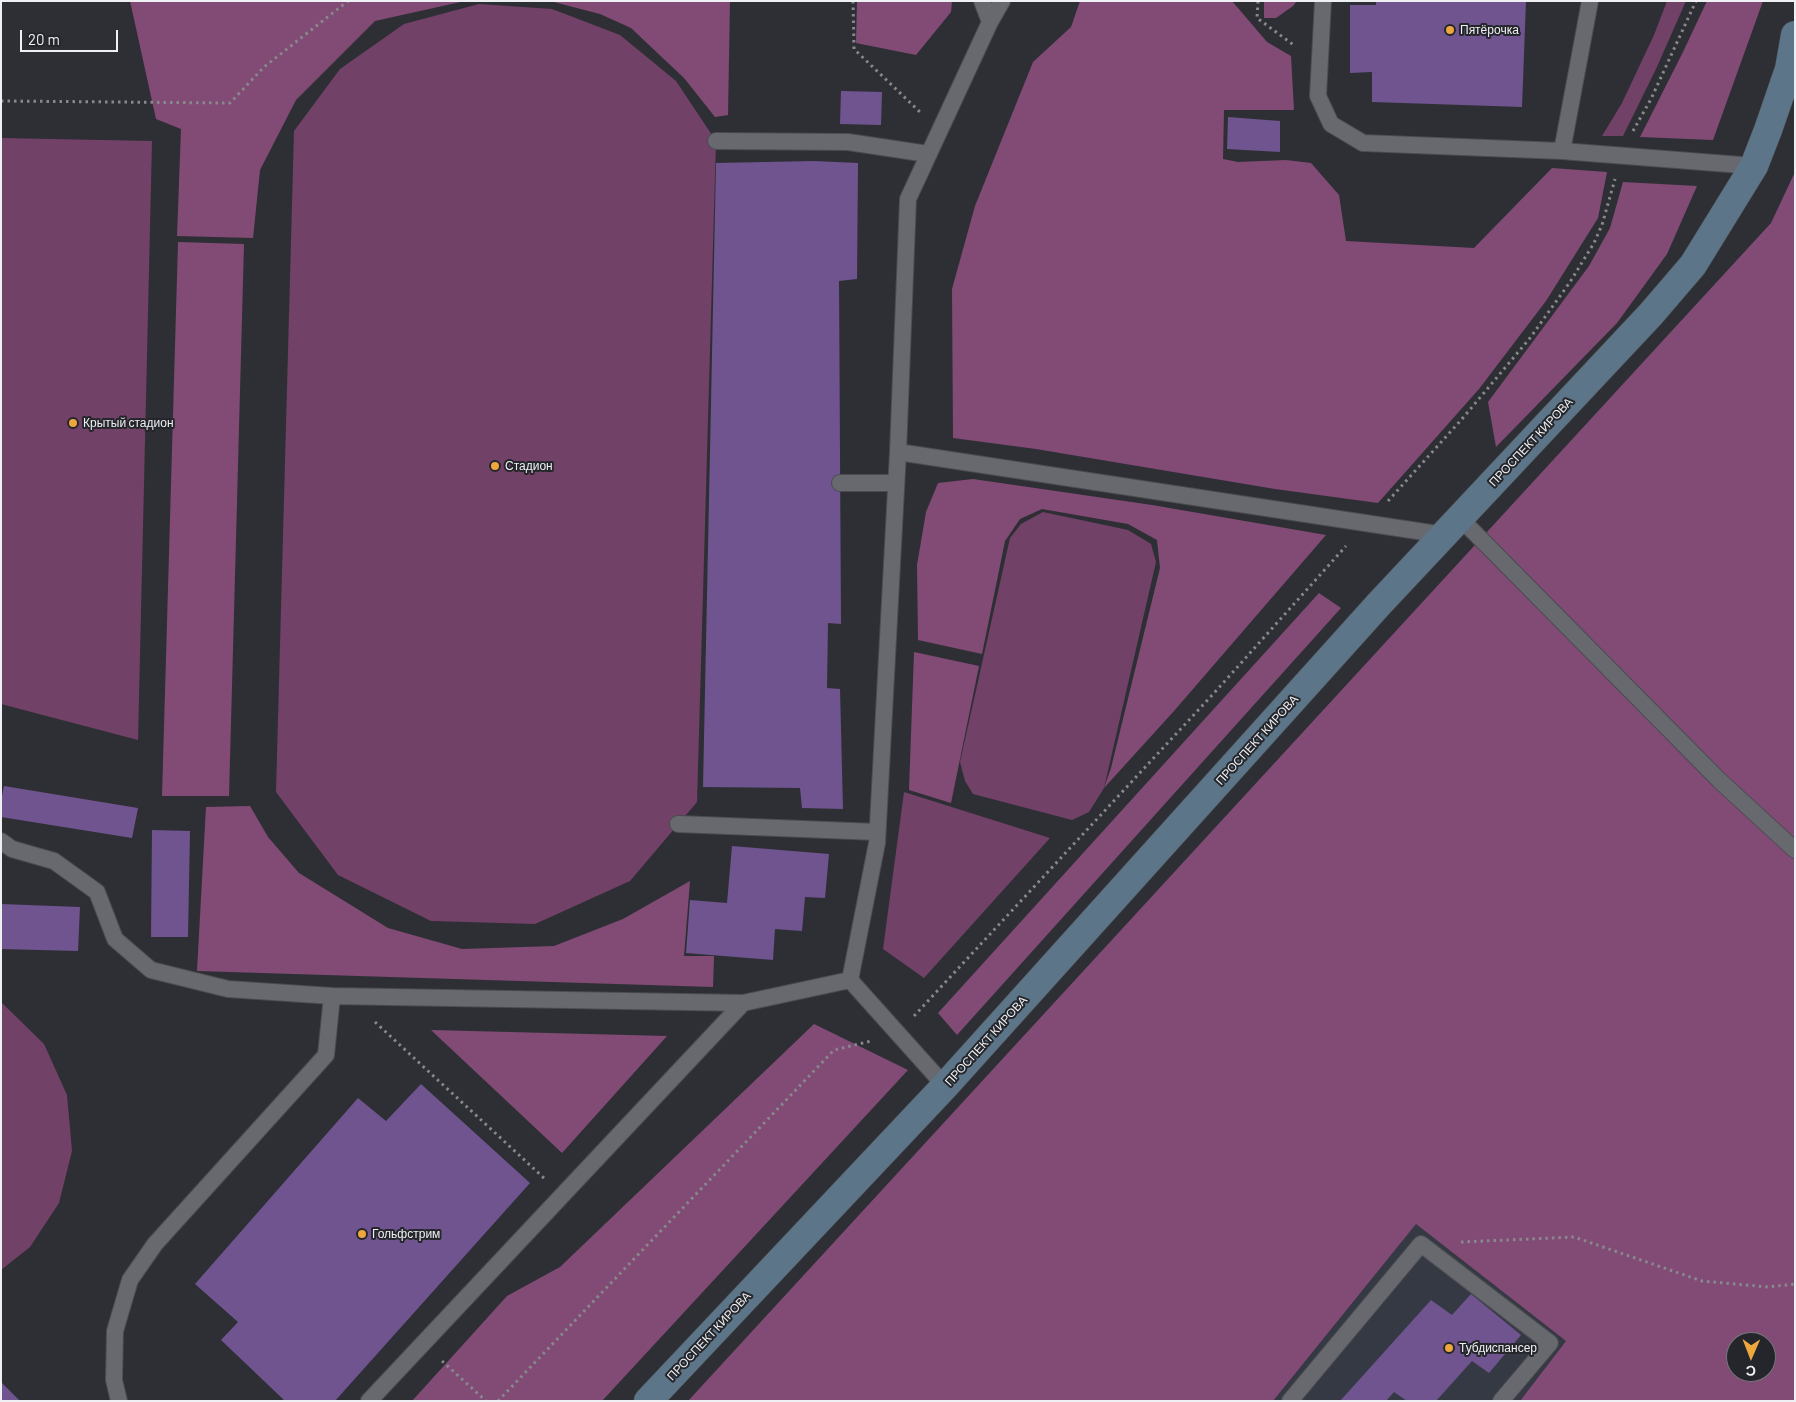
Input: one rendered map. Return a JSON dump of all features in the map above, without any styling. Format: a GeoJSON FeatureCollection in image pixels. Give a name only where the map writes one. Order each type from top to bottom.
{"type":"FeatureCollection","features":[{"type":"Feature","properties":{"kind":"main road","name":"ПРОСПЕКТ КИРОВА"},"geometry":{"type":"LineString","coordinates":[[648,1401],[945,1086],[1380,604],[1644,322],[1693,265],[1754,166],[1789,69],[1795,35]]}},
{"type":"Feature","properties":{"kind":"lane"},"geometry":{"type":"LineString","coordinates":[[982,1],[990,22]]}},
{"type":"Feature","properties":{"kind":"lane"},"geometry":{"type":"LineString","coordinates":[[850,980],[878,832],[898,452],[908,199],[990,22],[1002,1]]}},
{"type":"Feature","properties":{"kind":"lane"},"geometry":{"type":"LineString","coordinates":[[1323,1],[1318,96],[1332,124],[1363,143],[1562,151],[1754,166]]}},
{"type":"Feature","properties":{"kind":"lane"},"geometry":{"type":"LineString","coordinates":[[1562,151],[1590,1]]}},
{"type":"Feature","properties":{"kind":"lane"},"geometry":{"type":"LineString","coordinates":[[716,141],[848,142],[928,154]]}},
{"type":"Feature","properties":{"kind":"lane"},"geometry":{"type":"LineString","coordinates":[[898,452],[1367,523],[1452,527],[1718,780],[1795,850]]}},
{"type":"Feature","properties":{"kind":"lane"},"geometry":{"type":"LineString","coordinates":[[840,483],[896,483]]}},
{"type":"Feature","properties":{"kind":"lane"},"geometry":{"type":"LineString","coordinates":[[678,824],[878,832]]}},
{"type":"Feature","properties":{"kind":"lane"},"geometry":{"type":"LineString","coordinates":[[1,841],[12,849],[54,861],[97,892],[115,940],[151,970],[228,989],[340,996],[743,1003],[850,980]]}},
{"type":"Feature","properties":{"kind":"lane"},"geometry":{"type":"LineString","coordinates":[[850,980],[945,1086]]}},
{"type":"Feature","properties":{"kind":"lane"},"geometry":{"type":"LineString","coordinates":[[119,1401],[114,1380],[114,1331],[130,1280],[155,1244],[326,1055],[340,996]]}},
{"type":"Feature","properties":{"kind":"lane"},"geometry":{"type":"LineString","coordinates":[[370,1401],[422,1343],[743,1003]]}},
{"type":"Feature","properties":{"kind":"lane"},"geometry":{"type":"LineString","coordinates":[[1290,1401],[1421,1244],[1550,1343],[1501,1401]]}},
{"type":"Feature","properties":{"kind":"path"},"geometry":{"type":"LineString","coordinates":[[1,101],[230,103],[264,67],[348,1]]}},
{"type":"Feature","properties":{"kind":"path"},"geometry":{"type":"LineString","coordinates":[[853,1],[854,49],[940,130]]}},
{"type":"Feature","properties":{"kind":"path"},"geometry":{"type":"LineString","coordinates":[[1258,1],[1257,18],[1320,64]]}},
{"type":"Feature","properties":{"kind":"path"},"geometry":{"type":"LineString","coordinates":[[498,1401],[834,1050],[898,1034],[1208,699],[1462,419],[1530,338],[1570,282],[1594,243],[1602,226],[1620,155],[1651,99],[1696,1]]}},
{"type":"Feature","properties":{"kind":"path"},"geometry":{"type":"LineString","coordinates":[[340,996],[562,1195]]}},
{"type":"Feature","properties":{"kind":"path"},"geometry":{"type":"LineString","coordinates":[[1421,1244],[1574,1237],[1702,1281],[1768,1288],[1795,1284]]}},
{"type":"Feature","properties":{"kind":"path"},"geometry":{"type":"LineString","coordinates":[[422,1343],[486,1401]]}},
{"type":"Feature","properties":{"kind":"shaded area"},"geometry":{"type":"Polygon","coordinates":[[[130,1],[465,1],[375,21],[296,100],[260,170],[253,238],[177,236],[181,129],[156,119],[130,1]]]}},
{"type":"Feature","properties":{"kind":"shaded area"},"geometry":{"type":"Polygon","coordinates":[[[550,1],[730,1],[728,115],[715,117],[684,78],[631,28],[600,14],[550,1]]]}},
{"type":"Feature","properties":{"kind":"shaded area"},"geometry":{"type":"Polygon","coordinates":[[[857,1],[952,1],[951,12],[916,55],[856,43],[857,1]]]}},
{"type":"Feature","properties":{"kind":"shaded area"},"geometry":{"type":"Polygon","coordinates":[[[1080,1],[1232,1],[1267,42],[1291,56],[1294,110],[1224,110],[1223,159],[1238,162],[1286,160],[1311,163],[1339,195],[1346,241],[1474,248],[1552,168],[1607,172],[1598,218],[1546,301],[1479,389],[1378,503],[1275,489],[1036,449],[953,438],[952,289],[975,206],[1033,62],[1071,27],[1080,1]]]}},
{"type":"Feature","properties":{"kind":"shaded area"},"geometry":{"type":"Polygon","coordinates":[[[1264,1],[1297,1],[1276,18],[1264,18],[1264,1]]]}},
{"type":"Feature","properties":{"kind":"shaded area"},"geometry":{"type":"Polygon","coordinates":[[[1667,1],[1686,1],[1656,69],[1623,136],[1602,136],[1622,103],[1654,35],[1667,1]]]}},
{"type":"Feature","properties":{"kind":"shaded area"},"geometry":{"type":"Polygon","coordinates":[[[1707,1],[1763,1],[1713,140],[1640,137],[1682,54],[1707,1]]]}},
{"type":"Feature","properties":{"kind":"shaded area","name":"Стадион"},"geometry":{"type":"Polygon","coordinates":[[[479,4],[552,9],[620,35],[676,81],[716,141],[697,802],[630,881],[535,924],[431,921],[338,875],[276,792],[294,131],[340,69],[404,24],[479,4]]]}},
{"type":"Feature","properties":{"kind":"shaded area","name":"Крытый стадион"},"geometry":{"type":"Polygon","coordinates":[[[1,138],[152,141],[138,740],[1,704],[1,138]]]}},
{"type":"Feature","properties":{"kind":"shaded area"},"geometry":{"type":"Polygon","coordinates":[[[1795,172],[1795,1401],[1520,1401],[1566,1341],[1416,1224],[1273,1401],[688,1401],[1771,223],[1795,172]]]}},
{"type":"Feature","properties":{"kind":"shaded area"},"geometry":{"type":"Polygon","coordinates":[[[1623,182],[1697,186],[1667,254],[1617,323],[1496,447],[1488,402],[1589,266],[1610,228],[1623,182]]]}},
{"type":"Feature","properties":{"kind":"shaded area"},"geometry":{"type":"Polygon","coordinates":[[[178,242],[244,244],[229,796],[162,796],[178,242]]]}},
{"type":"Feature","properties":{"kind":"shaded area"},"geometry":{"type":"Polygon","coordinates":[[[973,479],[1152,505],[1326,535],[1174,711],[1104,788],[1111,768],[1160,568],[1157,540],[1128,524],[1042,509],[1020,519],[1005,541],[982,654],[918,640],[917,565],[926,512],[938,483],[973,479]]]}},
{"type":"Feature","properties":{"kind":"shaded area"},"geometry":{"type":"Polygon","coordinates":[[[1043,512],[1128,530],[1151,544],[1156,562],[1104,788],[1089,812],[1072,820],[973,794],[965,781],[960,762],[1010,538],[1021,524],[1043,512]]]}},
{"type":"Feature","properties":{"kind":"shaded area"},"geometry":{"type":"Polygon","coordinates":[[[1319,593],[1341,608],[957,1035],[938,1013],[1319,593]]]}},
{"type":"Feature","properties":{"kind":"shaded area"},"geometry":{"type":"Polygon","coordinates":[[[914,652],[979,666],[951,803],[909,790],[914,652]]]}},
{"type":"Feature","properties":{"kind":"shaded area"},"geometry":{"type":"Polygon","coordinates":[[[904,792],[1050,838],[924,978],[883,949],[904,792]]]}},
{"type":"Feature","properties":{"kind":"shaded area"},"geometry":{"type":"Polygon","coordinates":[[[250,806],[268,837],[299,873],[388,928],[462,949],[554,946],[623,919],[690,881],[684,956],[714,956],[713,987],[197,971],[206,807],[250,806]]]}},
{"type":"Feature","properties":{"kind":"shaded area"},"geometry":{"type":"Polygon","coordinates":[[[1,1002],[44,1044],[67,1095],[72,1151],[59,1203],[30,1247],[1,1270],[1,1002]]]}},
{"type":"Feature","properties":{"kind":"shaded area"},"geometry":{"type":"Polygon","coordinates":[[[814,1024],[908,1070],[602,1401],[412,1401],[507,1296],[560,1267],[814,1024]]]}},
{"type":"Feature","properties":{"kind":"shaded area"},"geometry":{"type":"Polygon","coordinates":[[[431,1030],[667,1036],[562,1153],[431,1030]]]}},
{"type":"Feature","properties":{"kind":"shaded area"},"geometry":{"type":"Polygon","coordinates":[[[1416,1224],[1566,1341],[1520,1401],[1273,1401],[1416,1224]]]}},
{"type":"Feature","properties":{"kind":"building"},"geometry":{"type":"Polygon","coordinates":[[[1376,1],[1526,1],[1522,107],[1372,102],[1372,72],[1350,73],[1350,5],[1376,5],[1376,1]]]}},
{"type":"Feature","properties":{"kind":"building"},"geometry":{"type":"Polygon","coordinates":[[[841,91],[882,92],[881,125],[840,124],[841,91]]]}},
{"type":"Feature","properties":{"kind":"building"},"geometry":{"type":"Polygon","coordinates":[[[1228,117],[1280,121],[1280,152],[1227,149],[1228,117]]]}},
{"type":"Feature","properties":{"kind":"building"},"geometry":{"type":"Polygon","coordinates":[[[814,161],[858,163],[857,279],[839,281],[841,624],[828,623],[827,688],[840,689],[843,809],[802,808],[800,788],[703,787],[716,163],[814,161]]]}},
{"type":"Feature","properties":{"kind":"building"},"geometry":{"type":"Polygon","coordinates":[[[4,786],[138,808],[132,838],[1,817],[1,801],[4,786]]]}},
{"type":"Feature","properties":{"kind":"building"},"geometry":{"type":"Polygon","coordinates":[[[152,830],[190,831],[188,937],[151,937],[152,830]]]}},
{"type":"Feature","properties":{"kind":"building"},"geometry":{"type":"Polygon","coordinates":[[[732,846],[829,854],[825,898],[805,897],[802,931],[775,929],[773,960],[686,953],[690,900],[727,903],[732,846]]]}},
{"type":"Feature","properties":{"kind":"building"},"geometry":{"type":"Polygon","coordinates":[[[1,904],[80,907],[78,951],[1,949],[1,904]]]}},
{"type":"Feature","properties":{"kind":"building","name":"Гольфстрим"},"geometry":{"type":"Polygon","coordinates":[[[421,1084],[530,1183],[335,1401],[285,1401],[221,1340],[238,1322],[195,1284],[358,1098],[386,1121],[421,1084]]]}},
{"type":"Feature","properties":{"kind":"building","name":"Тубдиспансер"},"geometry":{"type":"Polygon","coordinates":[[[1471,1294],[1521,1335],[1489,1373],[1472,1361],[1436,1401],[1407,1401],[1394,1392],[1386,1401],[1340,1401],[1431,1300],[1452,1315],[1471,1294]]]}},
{"type":"Feature","properties":{"kind":"building"},"geometry":{"type":"Polygon","coordinates":[[[1,1382],[20,1401],[1,1401],[1,1382]]]}},
{"type":"Feature","properties":{"kind":"place","name":"Пятёрочка"},"geometry":{"type":"Point","coordinates":[1450,30]}},
{"type":"Feature","properties":{"kind":"place","name":"Крытый стадион"},"geometry":{"type":"Point","coordinates":[73,423]}},
{"type":"Feature","properties":{"kind":"place","name":"Стадион"},"geometry":{"type":"Point","coordinates":[495,466]}},
{"type":"Feature","properties":{"kind":"place","name":"Гольфстрим"},"geometry":{"type":"Point","coordinates":[362,1234]}},
{"type":"Feature","properties":{"kind":"place","name":"Тубдиспансер"},"geometry":{"type":"Point","coordinates":[1449,1348]}}]}
